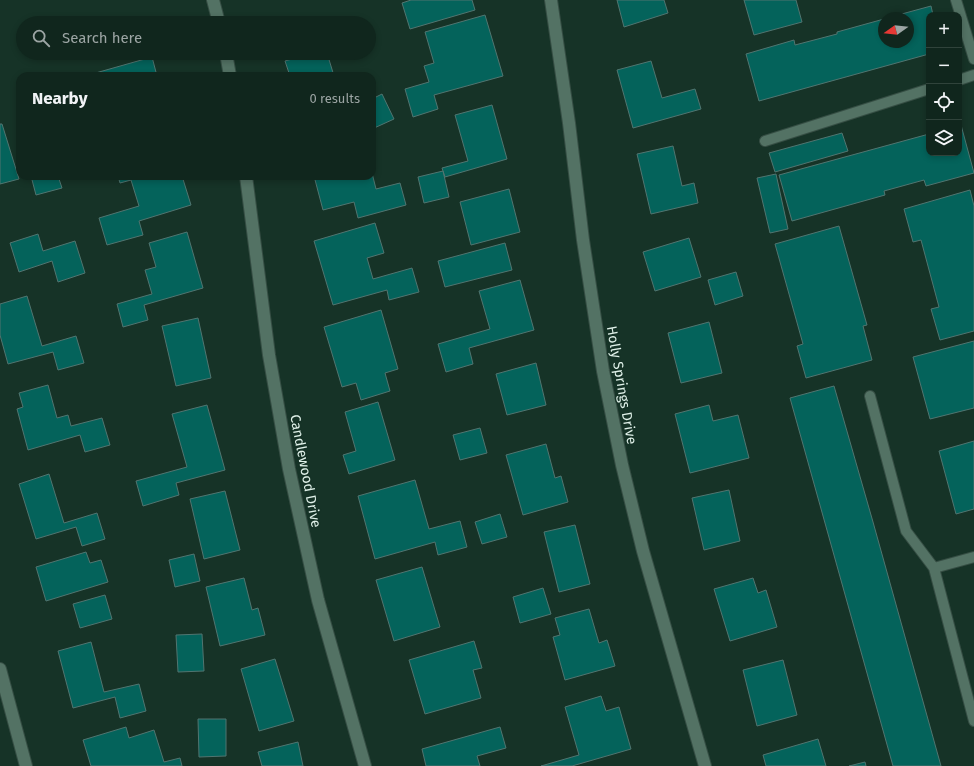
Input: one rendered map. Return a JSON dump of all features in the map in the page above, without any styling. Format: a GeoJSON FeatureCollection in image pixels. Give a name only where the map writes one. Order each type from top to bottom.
{"type":"FeatureCollection","features":[{"type":"Feature","properties":{"kind":"street"},"geometry":{"type":"LineString","coordinates":[[213,0],[217,16]]}},
{"type":"Feature","properties":{"kind":"street","name":"Holly Springs Drive"},"geometry":{"type":"LineString","coordinates":[[552,0],[583,240],[606,387],[622,465],[643,551],[705,766]]}},
{"type":"Feature","properties":{"kind":"street"},"geometry":{"type":"LineString","coordinates":[[227,60],[229,72]]}},
{"type":"Feature","properties":{"kind":"street","name":"Candlewood Drive"},"geometry":{"type":"LineString","coordinates":[[247,180],[269,355],[289,469],[318,600],[365,766]]}},
{"type":"Feature","properties":{"kind":"street"},"geometry":{"type":"LineString","coordinates":[[0,669],[26,766]]}},
{"type":"Feature","properties":{"kind":"lane"},"geometry":{"type":"LineString","coordinates":[[956,0],[974,59]]}},
{"type":"Feature","properties":{"kind":"lane"},"geometry":{"type":"LineString","coordinates":[[962,79],[974,75]]}},
{"type":"Feature","properties":{"kind":"lane"},"geometry":{"type":"LineString","coordinates":[[764,141],[926,90]]}},
{"type":"Feature","properties":{"kind":"lane"},"geometry":{"type":"LineString","coordinates":[[870,396],[906,531],[934,568],[974,721]]}},
{"type":"Feature","properties":{"kind":"lane"},"geometry":{"type":"LineString","coordinates":[[934,568],[974,557]]}},
{"type":"Feature","properties":{"kind":"building"},"geometry":{"type":"Polygon","coordinates":[[[411,0],[472,0],[475,10],[410,29],[402,3],[411,0]]]}},
{"type":"Feature","properties":{"kind":"building"},"geometry":{"type":"Polygon","coordinates":[[[617,0],[664,0],[668,13],[624,27],[617,0]]]}},
{"type":"Feature","properties":{"kind":"building"},"geometry":{"type":"Polygon","coordinates":[[[744,0],[796,0],[802,22],[754,35],[744,0]]]}},
{"type":"Feature","properties":{"kind":"building"},"geometry":{"type":"Polygon","coordinates":[[[931,6],[932,12],[926,12],[926,55],[759,101],[746,54],[794,40],[795,45],[837,34],[837,32],[878,21],[878,48],[914,48],[914,12],[909,12],[931,6]]]}},
{"type":"Feature","properties":{"kind":"building"},"geometry":{"type":"Polygon","coordinates":[[[485,15],[503,76],[434,95],[438,109],[413,117],[405,89],[429,82],[424,66],[434,63],[425,32],[485,15]]]}},
{"type":"Feature","properties":{"kind":"building"},"geometry":{"type":"Polygon","coordinates":[[[141,60],[153,60],[156,72],[99,72],[141,60]]]}},
{"type":"Feature","properties":{"kind":"building"},"geometry":{"type":"Polygon","coordinates":[[[329,60],[333,72],[289,72],[285,61],[329,60]]]}},
{"type":"Feature","properties":{"kind":"building"},"geometry":{"type":"Polygon","coordinates":[[[651,61],[662,98],[695,89],[701,109],[633,128],[617,70],[651,61]]]}},
{"type":"Feature","properties":{"kind":"building"},"geometry":{"type":"Polygon","coordinates":[[[382,94],[394,119],[376,127],[376,97],[382,94]]]}},
{"type":"Feature","properties":{"kind":"building"},"geometry":{"type":"Polygon","coordinates":[[[492,105],[507,159],[445,177],[442,168],[468,161],[455,115],[492,105]]]}},
{"type":"Feature","properties":{"kind":"building"},"geometry":{"type":"Polygon","coordinates":[[[0,124],[2,124],[16,169],[16,180],[0,184],[0,124]]]}},
{"type":"Feature","properties":{"kind":"building"},"geometry":{"type":"Polygon","coordinates":[[[962,129],[974,173],[926,186],[924,180],[884,191],[885,195],[792,221],[779,175],[926,135],[926,156],[962,156],[962,129]]]}},
{"type":"Feature","properties":{"kind":"building"},"geometry":{"type":"Polygon","coordinates":[[[842,133],[848,151],[775,172],[769,153],[842,133]]]}},
{"type":"Feature","properties":{"kind":"building"},"geometry":{"type":"Polygon","coordinates":[[[673,146],[682,186],[694,183],[698,203],[651,214],[637,154],[673,146]]]}},
{"type":"Feature","properties":{"kind":"building"},"geometry":{"type":"Polygon","coordinates":[[[443,171],[449,197],[424,203],[418,177],[443,171]]]}},
{"type":"Feature","properties":{"kind":"building"},"geometry":{"type":"Polygon","coordinates":[[[776,174],[788,229],[770,233],[757,178],[776,174]]]}},
{"type":"Feature","properties":{"kind":"building"},"geometry":{"type":"Polygon","coordinates":[[[32,180],[59,180],[62,188],[36,195],[32,180]]]}},
{"type":"Feature","properties":{"kind":"building"},"geometry":{"type":"Polygon","coordinates":[[[119,180],[131,180],[120,183],[119,180]]]}},
{"type":"Feature","properties":{"kind":"building"},"geometry":{"type":"Polygon","coordinates":[[[131,180],[183,180],[191,205],[139,221],[143,235],[107,245],[99,218],[139,206],[131,180]]]}},
{"type":"Feature","properties":{"kind":"building"},"geometry":{"type":"Polygon","coordinates":[[[315,180],[374,180],[376,189],[400,183],[406,205],[358,218],[354,202],[323,210],[315,180]]]}},
{"type":"Feature","properties":{"kind":"building"},"geometry":{"type":"Polygon","coordinates":[[[509,189],[520,232],[471,245],[460,202],[509,189]]]}},
{"type":"Feature","properties":{"kind":"building"},"geometry":{"type":"Polygon","coordinates":[[[970,190],[974,206],[974,331],[940,340],[931,309],[939,307],[921,240],[913,242],[904,209],[970,190]]]}},
{"type":"Feature","properties":{"kind":"building"},"geometry":{"type":"Polygon","coordinates":[[[375,223],[384,253],[367,258],[373,279],[412,268],[419,292],[389,300],[387,290],[333,305],[314,241],[375,223]]]}},
{"type":"Feature","properties":{"kind":"building"},"geometry":{"type":"Polygon","coordinates":[[[839,226],[867,325],[863,326],[872,360],[806,378],[797,346],[803,344],[775,244],[839,226]]]}},
{"type":"Feature","properties":{"kind":"building"},"geometry":{"type":"Polygon","coordinates":[[[187,232],[203,288],[144,305],[148,320],[123,327],[117,304],[152,294],[145,270],[156,267],[149,243],[187,232]]]}},
{"type":"Feature","properties":{"kind":"building"},"geometry":{"type":"Polygon","coordinates":[[[38,234],[43,251],[75,241],[85,273],[58,282],[52,261],[19,272],[10,243],[38,234]]]}},
{"type":"Feature","properties":{"kind":"building"},"geometry":{"type":"Polygon","coordinates":[[[689,238],[701,277],[655,291],[643,252],[689,238]]]}},
{"type":"Feature","properties":{"kind":"building"},"geometry":{"type":"Polygon","coordinates":[[[505,243],[512,270],[445,287],[438,261],[505,243]]]}},
{"type":"Feature","properties":{"kind":"building"},"geometry":{"type":"Polygon","coordinates":[[[736,272],[743,296],[715,305],[708,280],[736,272]]]}},
{"type":"Feature","properties":{"kind":"building"},"geometry":{"type":"Polygon","coordinates":[[[520,280],[534,330],[469,348],[473,364],[446,372],[438,344],[490,329],[479,291],[520,280]]]}},
{"type":"Feature","properties":{"kind":"building"},"geometry":{"type":"Polygon","coordinates":[[[27,296],[42,346],[76,336],[84,363],[58,370],[53,352],[8,364],[0,335],[0,304],[27,296]]]}},
{"type":"Feature","properties":{"kind":"building"},"geometry":{"type":"Polygon","coordinates":[[[381,310],[398,369],[385,373],[390,391],[361,400],[356,383],[342,387],[324,327],[381,310]]]}},
{"type":"Feature","properties":{"kind":"building"},"geometry":{"type":"Polygon","coordinates":[[[198,318],[211,378],[176,386],[162,326],[198,318]]]}},
{"type":"Feature","properties":{"kind":"building"},"geometry":{"type":"Polygon","coordinates":[[[709,322],[722,373],[681,383],[668,333],[709,322]]]}},
{"type":"Feature","properties":{"kind":"building"},"geometry":{"type":"Polygon","coordinates":[[[974,341],[974,408],[930,419],[913,357],[974,341]]]}},
{"type":"Feature","properties":{"kind":"building"},"geometry":{"type":"Polygon","coordinates":[[[536,363],[546,405],[507,415],[496,374],[536,363]]]}},
{"type":"Feature","properties":{"kind":"building"},"geometry":{"type":"Polygon","coordinates":[[[48,385],[57,418],[68,415],[71,426],[102,418],[110,445],[85,452],[80,435],[28,450],[17,409],[23,407],[19,393],[48,385]]]}},
{"type":"Feature","properties":{"kind":"building"},"geometry":{"type":"Polygon","coordinates":[[[834,386],[941,766],[893,766],[790,398],[834,386]]]}},
{"type":"Feature","properties":{"kind":"building"},"geometry":{"type":"Polygon","coordinates":[[[378,402],[395,460],[349,474],[343,455],[356,451],[345,412],[378,402]]]}},
{"type":"Feature","properties":{"kind":"building"},"geometry":{"type":"Polygon","coordinates":[[[207,405],[225,470],[176,483],[179,495],[143,506],[136,481],[187,467],[172,414],[207,405]]]}},
{"type":"Feature","properties":{"kind":"building"},"geometry":{"type":"Polygon","coordinates":[[[709,405],[713,421],[738,415],[749,458],[690,473],[675,414],[709,405]]]}},
{"type":"Feature","properties":{"kind":"building"},"geometry":{"type":"Polygon","coordinates":[[[480,428],[487,453],[460,460],[453,435],[480,428]]]}},
{"type":"Feature","properties":{"kind":"building"},"geometry":{"type":"Polygon","coordinates":[[[974,441],[974,509],[956,514],[939,451],[974,441]]]}},
{"type":"Feature","properties":{"kind":"building"},"geometry":{"type":"Polygon","coordinates":[[[546,444],[555,478],[561,476],[568,502],[523,515],[506,455],[546,444]]]}},
{"type":"Feature","properties":{"kind":"building"},"geometry":{"type":"Polygon","coordinates":[[[49,474],[64,523],[97,513],[105,539],[82,546],[76,527],[36,539],[19,484],[49,474]]]}},
{"type":"Feature","properties":{"kind":"building"},"geometry":{"type":"Polygon","coordinates":[[[415,480],[429,529],[460,521],[467,547],[438,555],[435,542],[375,559],[358,496],[415,480]]]}},
{"type":"Feature","properties":{"kind":"building"},"geometry":{"type":"Polygon","coordinates":[[[729,490],[740,541],[704,550],[692,498],[729,490]]]}},
{"type":"Feature","properties":{"kind":"building"},"geometry":{"type":"Polygon","coordinates":[[[225,491],[240,550],[204,559],[190,499],[225,491]]]}},
{"type":"Feature","properties":{"kind":"building"},"geometry":{"type":"Polygon","coordinates":[[[500,514],[507,537],[482,544],[475,522],[500,514]]]}},
{"type":"Feature","properties":{"kind":"building"},"geometry":{"type":"Polygon","coordinates":[[[575,525],[590,584],[559,592],[544,532],[575,525]]]}},
{"type":"Feature","properties":{"kind":"building"},"geometry":{"type":"Polygon","coordinates":[[[86,552],[90,563],[101,560],[108,582],[46,601],[36,567],[86,552]]]}},
{"type":"Feature","properties":{"kind":"building"},"geometry":{"type":"Polygon","coordinates":[[[194,554],[200,581],[175,587],[169,560],[194,554]]]}},
{"type":"Feature","properties":{"kind":"building"},"geometry":{"type":"Polygon","coordinates":[[[422,567],[440,627],[394,641],[376,580],[422,567]]]}},
{"type":"Feature","properties":{"kind":"building"},"geometry":{"type":"Polygon","coordinates":[[[244,578],[252,610],[258,608],[265,635],[220,646],[206,587],[244,578]]]}},
{"type":"Feature","properties":{"kind":"building"},"geometry":{"type":"Polygon","coordinates":[[[753,578],[758,593],[766,590],[777,627],[730,641],[714,589],[753,578]]]}},
{"type":"Feature","properties":{"kind":"building"},"geometry":{"type":"Polygon","coordinates":[[[543,588],[551,614],[520,623],[513,597],[543,588]]]}},
{"type":"Feature","properties":{"kind":"building"},"geometry":{"type":"Polygon","coordinates":[[[105,595],[112,619],[80,628],[73,604],[105,595]]]}},
{"type":"Feature","properties":{"kind":"building"},"geometry":{"type":"Polygon","coordinates":[[[589,609],[599,643],[607,640],[615,666],[565,680],[553,637],[560,635],[555,618],[589,609]]]}},
{"type":"Feature","properties":{"kind":"building"},"geometry":{"type":"Polygon","coordinates":[[[202,634],[204,671],[178,672],[176,635],[202,634]]]}},
{"type":"Feature","properties":{"kind":"building"},"geometry":{"type":"Polygon","coordinates":[[[474,641],[482,668],[473,670],[481,698],[425,714],[409,660],[474,641]]]}},
{"type":"Feature","properties":{"kind":"building"},"geometry":{"type":"Polygon","coordinates":[[[91,642],[104,692],[139,684],[146,711],[120,718],[115,697],[73,708],[58,651],[91,642]]]}},
{"type":"Feature","properties":{"kind":"building"},"geometry":{"type":"Polygon","coordinates":[[[275,659],[294,721],[259,731],[241,669],[275,659]]]}},
{"type":"Feature","properties":{"kind":"building"},"geometry":{"type":"Polygon","coordinates":[[[783,660],[797,715],[757,726],[743,670],[783,660]]]}},
{"type":"Feature","properties":{"kind":"building"},"geometry":{"type":"Polygon","coordinates":[[[601,696],[606,711],[619,707],[631,749],[572,766],[541,766],[579,755],[565,707],[601,696]]]}},
{"type":"Feature","properties":{"kind":"building"},"geometry":{"type":"Polygon","coordinates":[[[198,719],[226,719],[226,756],[199,757],[198,719]]]}},
{"type":"Feature","properties":{"kind":"building"},"geometry":{"type":"Polygon","coordinates":[[[126,727],[129,738],[154,730],[164,762],[180,758],[182,766],[91,766],[83,740],[126,727]]]}},
{"type":"Feature","properties":{"kind":"building"},"geometry":{"type":"Polygon","coordinates":[[[500,727],[506,748],[477,756],[480,766],[426,766],[422,749],[500,727]]]}},
{"type":"Feature","properties":{"kind":"building"},"geometry":{"type":"Polygon","coordinates":[[[818,739],[826,766],[766,766],[763,755],[818,739]]]}},
{"type":"Feature","properties":{"kind":"building"},"geometry":{"type":"Polygon","coordinates":[[[298,742],[303,766],[262,766],[258,752],[298,742]]]}},
{"type":"Feature","properties":{"kind":"building"},"geometry":{"type":"Polygon","coordinates":[[[865,762],[866,766],[849,766],[865,762]]]}}]}
